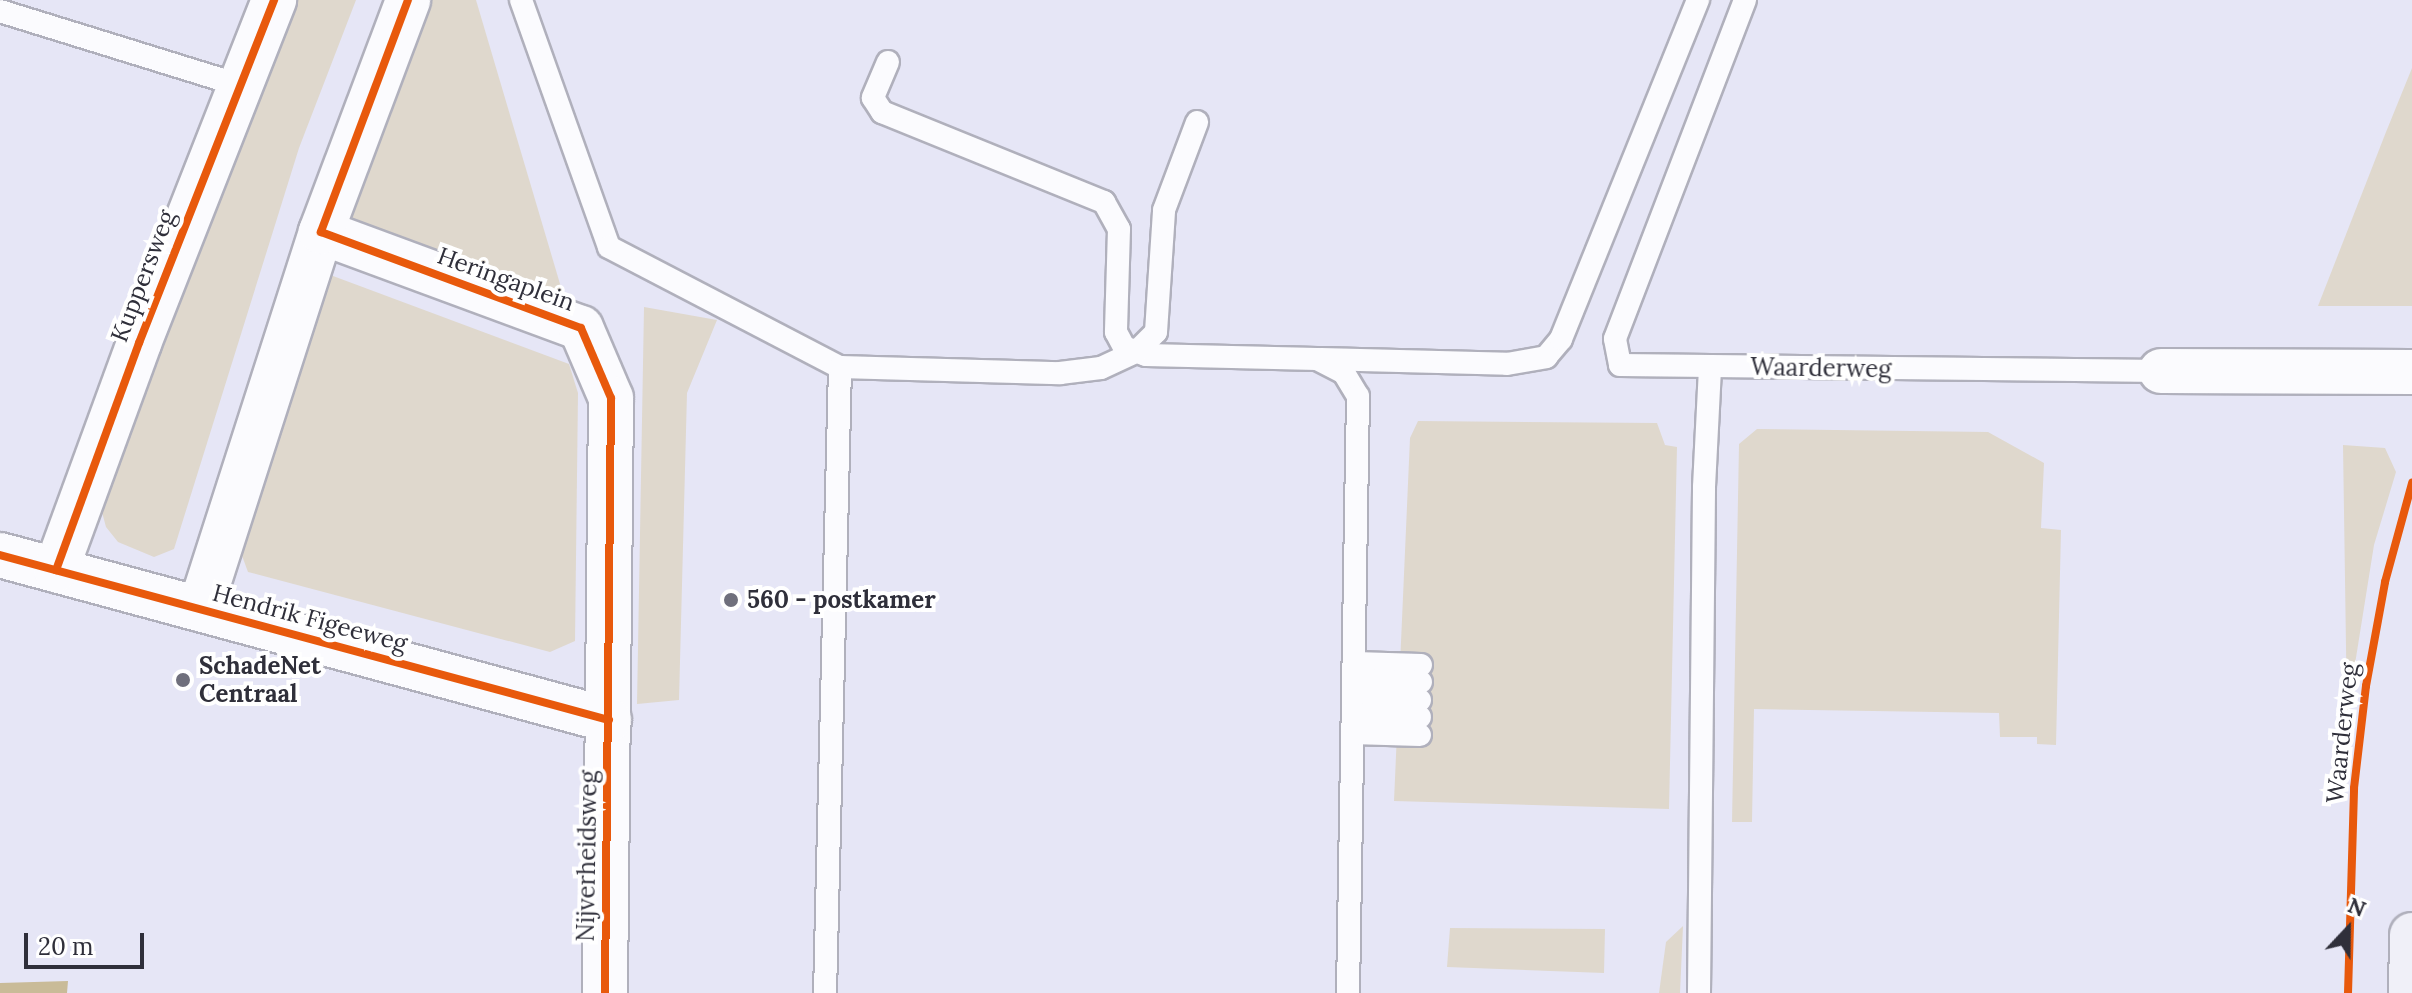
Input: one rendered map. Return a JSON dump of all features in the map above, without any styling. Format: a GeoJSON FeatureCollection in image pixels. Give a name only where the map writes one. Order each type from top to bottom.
{"type":"FeatureCollection","features":[{"type":"Feature","properties":{"kind":"main road"},"geometry":{"type":"LineString","coordinates":[[2411,993],[2412,935]]}},
{"type":"Feature","properties":{"kind":"street","name":"Kuppersweg"},"geometry":{"type":"LineString","coordinates":[[56,570],[274,0]]}},
{"type":"Feature","properties":{"kind":"street"},"geometry":{"type":"LineString","coordinates":[[200,609],[321,232],[408,0]]}},
{"type":"Feature","properties":{"kind":"street","name":"Heringaplein"},"geometry":{"type":"LineString","coordinates":[[321,232],[581,328],[611,398],[609,720]]}},
{"type":"Feature","properties":{"kind":"street","name":"Waarderweg"},"geometry":{"type":"LineString","coordinates":[[2161,371],[2412,372]]}},
{"type":"Feature","properties":{"kind":"street","name":"Hendrik Figeeweg"},"geometry":{"type":"LineString","coordinates":[[0,555],[609,720]]}},
{"type":"Feature","properties":{"kind":"street","name":"Nijverheidsweg"},"geometry":{"type":"LineString","coordinates":[[605,993],[609,720]]}},
{"type":"Feature","properties":{"kind":"lane"},"geometry":{"type":"LineString","coordinates":[[521,0],[609,247],[840,367],[1060,373],[1101,368],[1136,352],[1156,332],[1164,210],[1197,122]]}},
{"type":"Feature","properties":{"kind":"lane"},"geometry":{"type":"LineString","coordinates":[[888,62],[873,98],[882,112],[1104,202],[1119,229],[1116,332],[1124,347],[1136,352],[1507,364],[1546,357],[1561,339],[1698,0]]}},
{"type":"Feature","properties":{"kind":"lane","name":"Waarderweg"},"geometry":{"type":"LineString","coordinates":[[1745,0],[1615,339],[1620,365],[2161,371]]}},
{"type":"Feature","properties":{"kind":"lane"},"geometry":{"type":"LineString","coordinates":[[0,11],[239,85]]}},
{"type":"Feature","properties":{"kind":"lane"},"geometry":{"type":"LineString","coordinates":[[1317,359],[1344,373],[1358,396],[1362,419],[1348,993]]}},
{"type":"Feature","properties":{"kind":"lane"},"geometry":{"type":"LineString","coordinates":[[825,993],[840,367]]}},
{"type":"Feature","properties":{"kind":"lane"},"geometry":{"type":"LineString","coordinates":[[1699,993],[1704,487],[1710,367]]}},
{"type":"Feature","properties":{"kind":"lane"},"geometry":{"type":"LineString","coordinates":[[1354,698],[1420,700]]}},
{"type":"Feature","properties":{"kind":"lane"},"geometry":{"type":"LineString","coordinates":[[1354,698],[1420,700]]}},
{"type":"Feature","properties":{"kind":"lane"},"geometry":{"type":"LineString","coordinates":[[1354,698],[1420,700]]}},
{"type":"Feature","properties":{"kind":"shaded area"},"geometry":{"type":"Polygon","coordinates":[[[290,0],[356,0],[299,148],[174,549],[154,557],[118,542],[106,527],[99,501],[290,0]]]}},
{"type":"Feature","properties":{"kind":"shaded area"},"geometry":{"type":"Polygon","coordinates":[[[416,0],[476,0],[563,294],[346,219],[416,0]]]}},
{"type":"Feature","properties":{"kind":"shaded area"},"geometry":{"type":"Polygon","coordinates":[[[2412,68],[2412,306],[2318,306],[2386,132],[2412,68]]]}},
{"type":"Feature","properties":{"kind":"shaded area"},"geometry":{"type":"Polygon","coordinates":[[[325,273],[569,364],[578,393],[575,641],[550,652],[248,572],[238,545],[325,273]]]}},
{"type":"Feature","properties":{"kind":"shaded area"},"geometry":{"type":"Polygon","coordinates":[[[644,307],[717,320],[687,393],[679,700],[637,704],[644,307]]]}},
{"type":"Feature","properties":{"kind":"shaded area"},"geometry":{"type":"Polygon","coordinates":[[[1418,421],[1657,423],[1665,445],[1677,447],[1669,809],[1394,801],[1410,438],[1418,421]]]}},
{"type":"Feature","properties":{"kind":"shaded area"},"geometry":{"type":"Polygon","coordinates":[[[1757,429],[1988,432],[2044,463],[2041,528],[2061,530],[2056,745],[2037,744],[2037,737],[2000,737],[1999,713],[1754,709],[1752,822],[1732,822],[1739,444],[1757,429]]]}},
{"type":"Feature","properties":{"kind":"shaded area"},"geometry":{"type":"Polygon","coordinates":[[[2343,445],[2385,448],[2396,472],[2374,545],[2347,714],[2343,445]]]}},
{"type":"Feature","properties":{"kind":"shaded area"},"geometry":{"type":"Polygon","coordinates":[[[1683,926],[1680,993],[1659,993],[1666,942],[1683,926]]]}},
{"type":"Feature","properties":{"kind":"shaded area"},"geometry":{"type":"Polygon","coordinates":[[[1450,928],[1605,929],[1604,973],[1447,967],[1450,928]]]}},
{"type":"Feature","properties":{"kind":"shaded area"},"geometry":{"type":"Polygon","coordinates":[[[68,981],[67,993],[0,993],[0,983],[68,981]]]}},
{"type":"Feature","properties":{"kind":"cycle path"},"geometry":{"type":"LineString","coordinates":[[56,570],[139,343],[274,0]]}},
{"type":"Feature","properties":{"kind":"cycle path"},"geometry":{"type":"LineString","coordinates":[[408,0],[321,232],[581,328],[611,398],[605,993]]}},
{"type":"Feature","properties":{"kind":"cycle path"},"geometry":{"type":"LineString","coordinates":[[2348,993],[2354,788],[2366,686],[2385,582],[2412,483]]}},
{"type":"Feature","properties":{"kind":"cycle path"},"geometry":{"type":"LineString","coordinates":[[0,555],[609,720]]}},
{"type":"Feature","properties":{"kind":"place","name":"560 - postkamer"},"geometry":{"type":"Point","coordinates":[731,600]}},
{"type":"Feature","properties":{"kind":"place","name":"SchadeNet Centraal"},"geometry":{"type":"Point","coordinates":[183,680]}}]}
